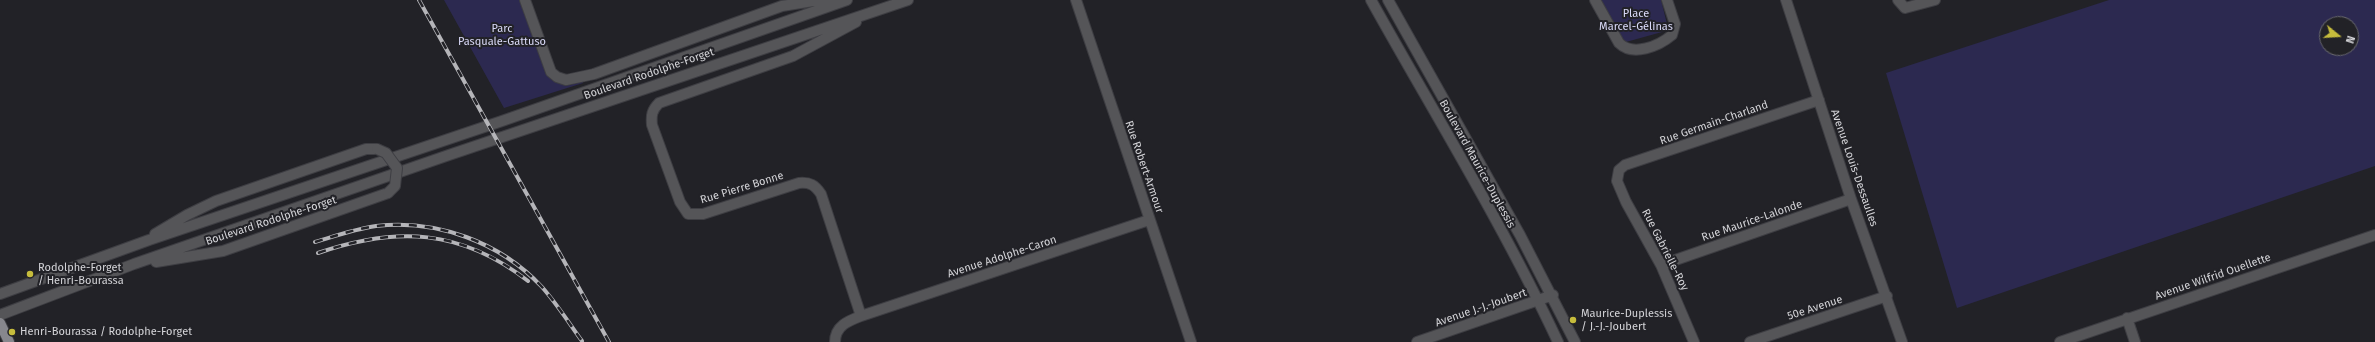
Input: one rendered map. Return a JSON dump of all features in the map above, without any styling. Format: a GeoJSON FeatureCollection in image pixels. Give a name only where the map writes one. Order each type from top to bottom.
{"type":"FeatureCollection","features":[{"type":"Feature","properties":{"kind":"main road"},"geometry":{"type":"LineString","coordinates":[[0,323],[9,342]]}},
{"type":"Feature","properties":{"kind":"street","name":"Boulevard Rodolphe-Forget"},"geometry":{"type":"LineString","coordinates":[[525,0],[547,66],[557,77],[566,80],[594,74],[782,6],[813,1],[846,0]]}},
{"type":"Feature","properties":{"kind":"street","name":"Boulevard Rodolphe-Forget"},"geometry":{"type":"LineString","coordinates":[[0,294],[149,240],[509,119],[846,0]]}},
{"type":"Feature","properties":{"kind":"street","name":"Boulevard Rodolphe-Forget"},"geometry":{"type":"LineString","coordinates":[[0,315],[134,264],[454,153],[908,0]]}},
{"type":"Feature","properties":{"kind":"street","name":"Rue Robert-Armour"},"geometry":{"type":"LineString","coordinates":[[1076,0],[1191,342]]}},
{"type":"Feature","properties":{"kind":"street","name":"Boulevard Maurice-Duplessis"},"geometry":{"type":"LineString","coordinates":[[1371,0],[1539,301],[1558,342]]}},
{"type":"Feature","properties":{"kind":"street","name":"Boulevard Maurice-Duplessis"},"geometry":{"type":"LineString","coordinates":[[1388,0],[1552,295],[1575,342]]}},
{"type":"Feature","properties":{"kind":"street"},"geometry":{"type":"LineString","coordinates":[[1595,0],[1619,44],[1625,49],[1634,51],[1672,35],[1675,24],[1667,0]]}},
{"type":"Feature","properties":{"kind":"street","name":"Avenue Louis-Dessaulles"},"geometry":{"type":"LineString","coordinates":[[1786,0],[1851,199],[1887,296],[1902,342]]}},
{"type":"Feature","properties":{"kind":"street"},"geometry":{"type":"LineString","coordinates":[[1898,0],[1905,8],[1910,8],[1935,0]]}},
{"type":"Feature","properties":{"kind":"street","name":"Rue Pierre Bonne"},"geometry":{"type":"LineString","coordinates":[[861,316],[820,194],[812,184],[806,182],[703,214],[688,214],[680,202],[652,125],[653,109],[666,100],[793,56],[879,9]]}},
{"type":"Feature","properties":{"kind":"street","name":"Rue Germain-Charland"},"geometry":{"type":"LineString","coordinates":[[1619,170],[1625,165],[1819,100]]}},
{"type":"Feature","properties":{"kind":"street","name":"Boulevard Rodolphe-Forget"},"geometry":{"type":"LineString","coordinates":[[134,264],[176,260],[223,252],[388,193],[395,186],[397,168],[386,153],[377,149],[366,148],[216,201],[187,215],[149,240]]}},
{"type":"Feature","properties":{"kind":"street","name":"Rue Gabrielle-Roy"},"geometry":{"type":"LineString","coordinates":[[1619,170],[1617,181],[1626,202],[1661,265],[1694,342]]}},
{"type":"Feature","properties":{"kind":"street","name":"Rue Maurice-Lalonde"},"geometry":{"type":"LineString","coordinates":[[1661,265],[1851,199]]}},
{"type":"Feature","properties":{"kind":"street","name":"Avenue Adolphe-Caron"},"geometry":{"type":"LineString","coordinates":[[861,316],[1149,220]]}},
{"type":"Feature","properties":{"kind":"street","name":"Avenue Wilfrid Ouellette"},"geometry":{"type":"LineString","coordinates":[[2060,342],[2375,235]]}},
{"type":"Feature","properties":{"kind":"street","name":"Avenue J.-J.-Joubert"},"geometry":{"type":"LineString","coordinates":[[1417,342],[1539,301],[1552,295]]}},
{"type":"Feature","properties":{"kind":"street","name":"50e Avenue"},"geometry":{"type":"LineString","coordinates":[[1750,342],[1887,296]]}},
{"type":"Feature","properties":{"kind":"street"},"geometry":{"type":"LineString","coordinates":[[835,342],[837,331],[843,325],[861,316]]}},
{"type":"Feature","properties":{"kind":"street"},"geometry":{"type":"LineString","coordinates":[[2127,318],[2135,342]]}},
{"type":"Feature","properties":{"kind":"green space","name":"Parc Pasquale-Gattuso"},"geometry":{"type":"Polygon","coordinates":[[[444,0],[526,0],[557,77],[581,76],[583,83],[504,108],[444,0]]]}},
{"type":"Feature","properties":{"kind":"green space","name":"Place Marcel-Gélinas"},"geometry":{"type":"Polygon","coordinates":[[[1601,0],[1661,0],[1668,28],[1662,32],[1626,42],[1621,37],[1601,0]]]}},
{"type":"Feature","properties":{"kind":"green space"},"geometry":{"type":"Polygon","coordinates":[[[2109,0],[2375,0],[2375,166],[1957,308],[1886,73],[2109,0]]]}},
{"type":"Feature","properties":{"kind":"railway"},"geometry":{"type":"LineString","coordinates":[[419,0],[609,342]]}},
{"type":"Feature","properties":{"kind":"railway"},"geometry":{"type":"LineString","coordinates":[[315,242],[368,227],[399,225],[422,226],[444,230],[466,237],[487,246],[525,271],[547,293],[582,341]]}},
{"type":"Feature","properties":{"kind":"railway"},"geometry":{"type":"LineString","coordinates":[[318,253],[347,244],[375,239],[401,236],[428,237],[453,242],[478,251],[503,264],[528,281]]}},
{"type":"Feature","properties":{"kind":"place","name":"Rodolphe-Forget / Henri-Bourassa"},"geometry":{"type":"Point","coordinates":[30,274]}},
{"type":"Feature","properties":{"kind":"place","name":"Maurice-Duplessis / J.-J.-Joubert"},"geometry":{"type":"Point","coordinates":[1573,320]}},
{"type":"Feature","properties":{"kind":"place","name":"Henri-Bourassa / Rodolphe-Forget"},"geometry":{"type":"Point","coordinates":[12,332]}}]}
